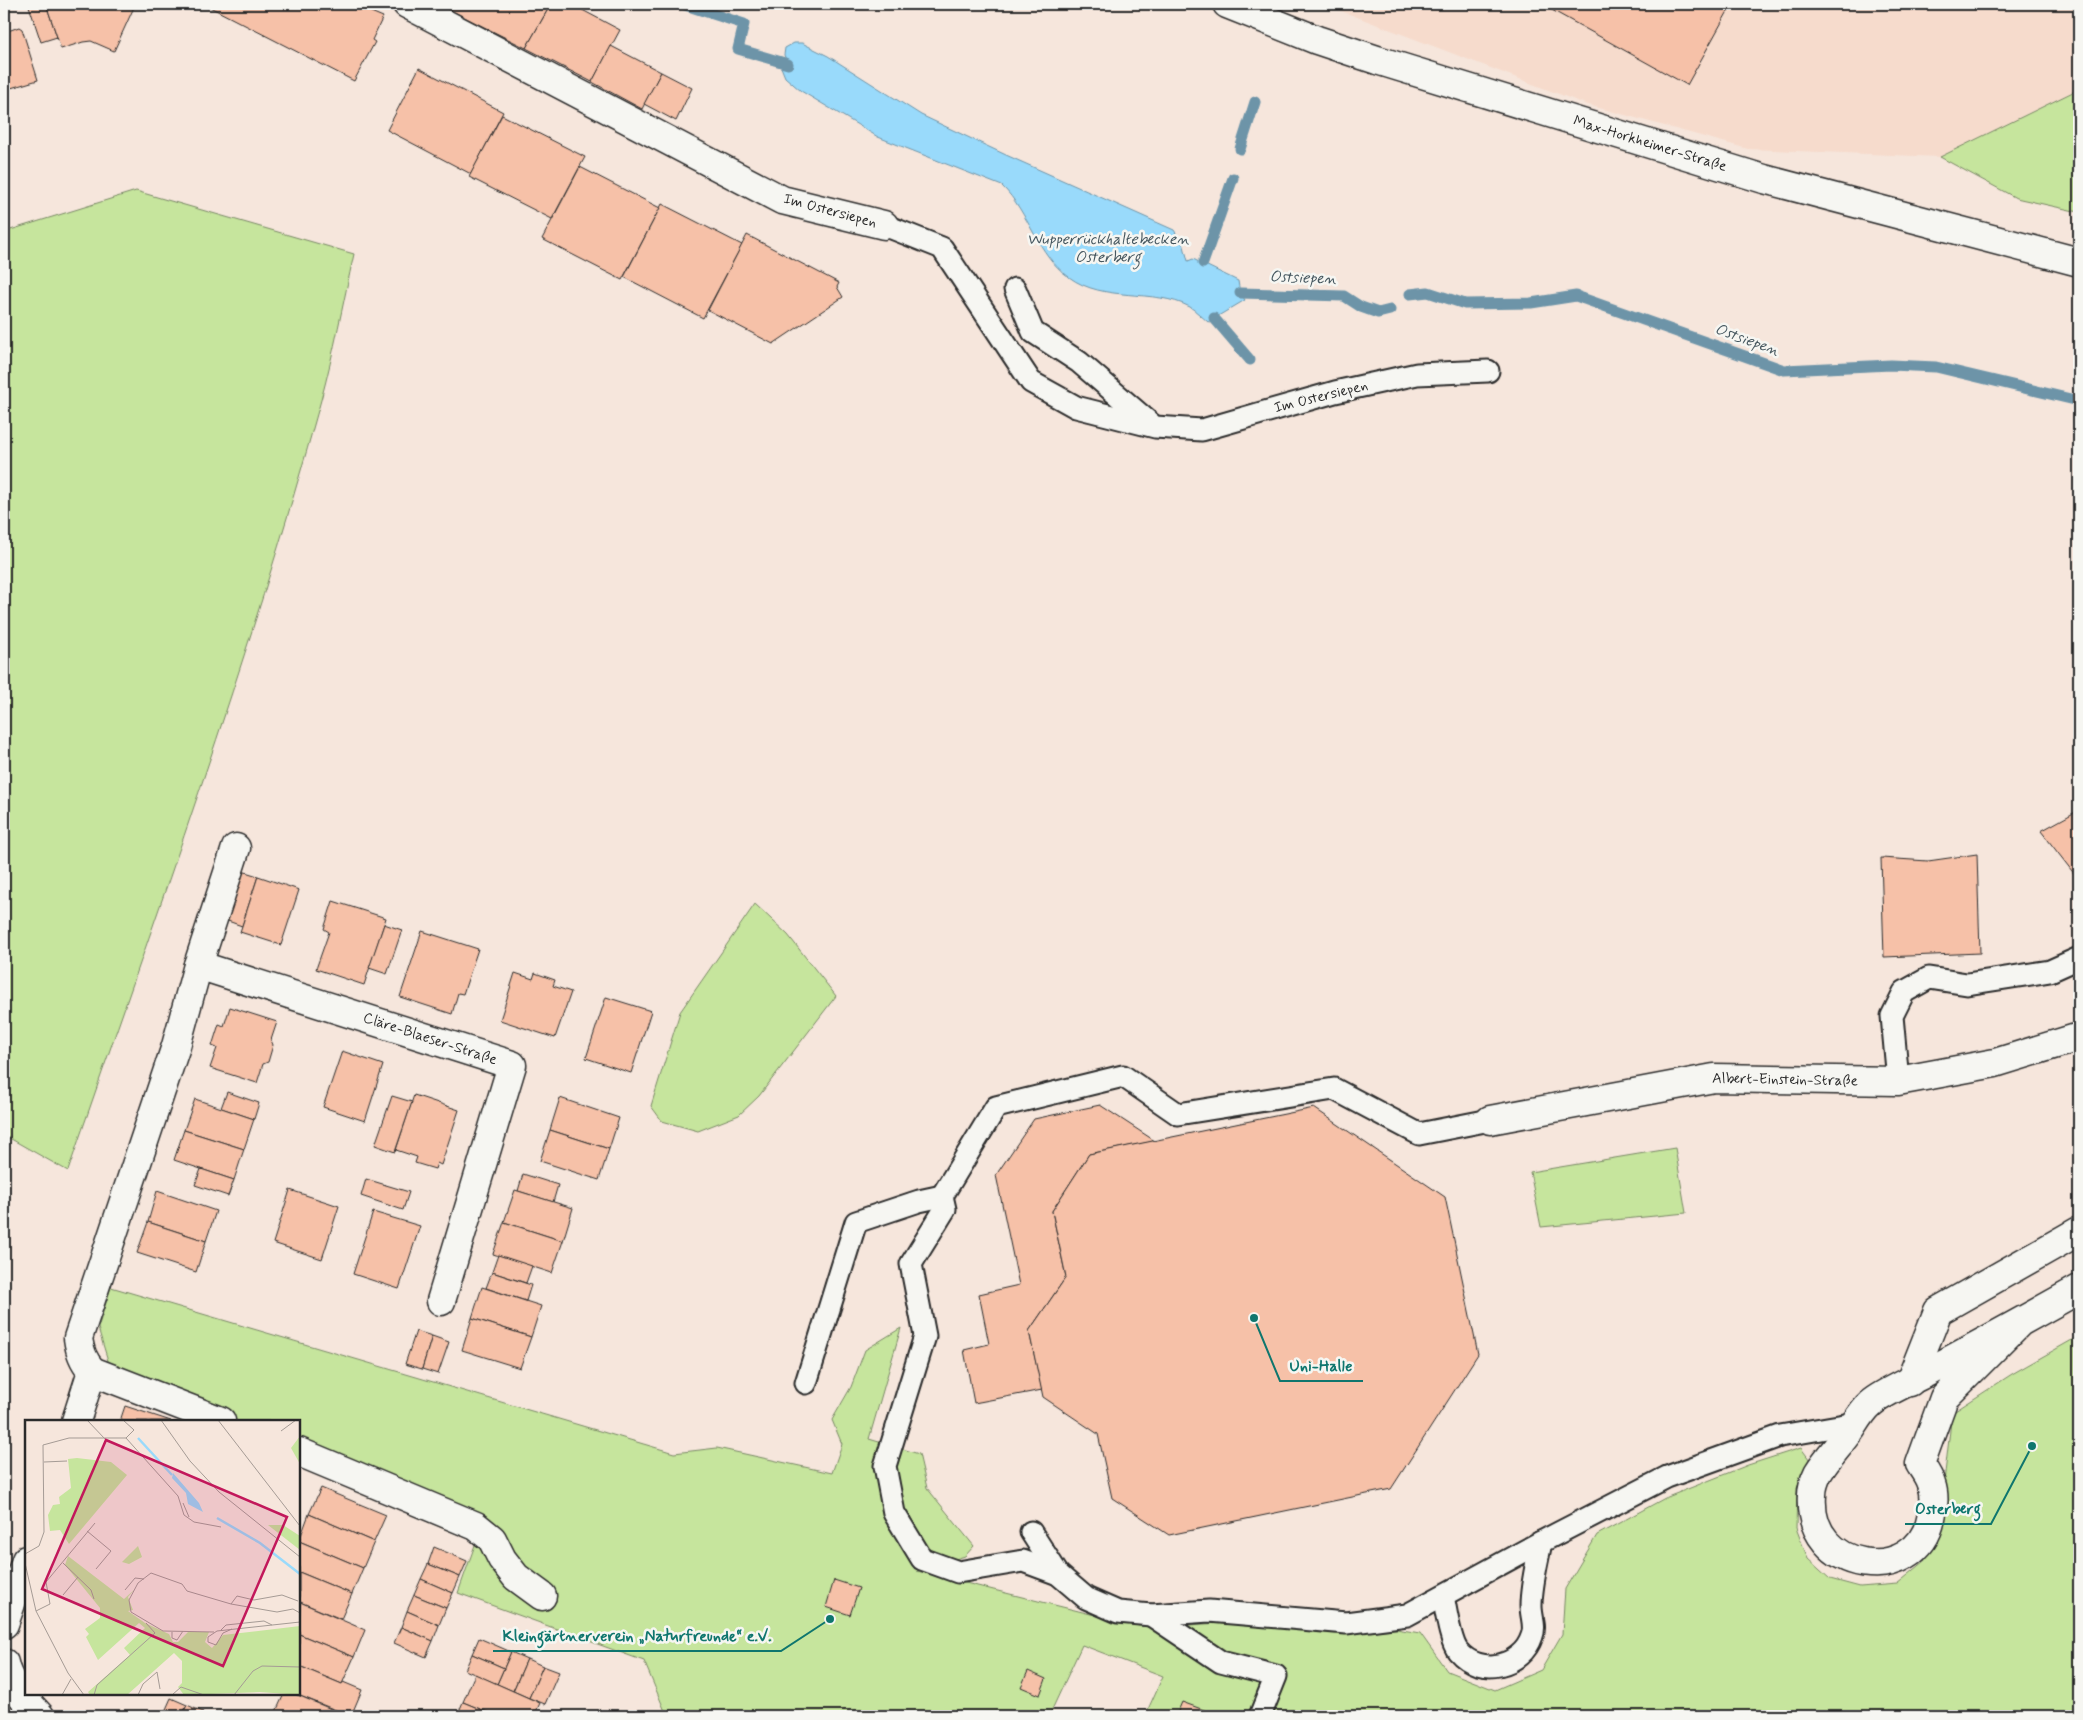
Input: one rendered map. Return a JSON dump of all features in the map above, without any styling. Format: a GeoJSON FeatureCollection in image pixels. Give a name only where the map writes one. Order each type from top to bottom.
{"type":"FeatureCollection","features":[{"type":"Feature","properties":{"kind":"street","name":"Im Ostersiepen"},"geometry":{"type":"LineString","coordinates":[[407,4],[782,200],[884,225]]}},
{"type":"Feature","properties":{"kind":"street","name":"Max-Horkheimer-Straße"},"geometry":{"type":"LineString","coordinates":[[1226,4],[1317,40],[1368,57],[1764,179],[2079,262]]}},
{"type":"Feature","properties":{"kind":"street"},"geometry":{"type":"LineString","coordinates":[[218,1420],[92,1370],[84,1361],[79,1350],[78,1338],[176,1046],[198,965],[236,848]]}},
{"type":"Feature","properties":{"kind":"street","name":"Cläre-Blaeser-Straße"},"geometry":{"type":"LineString","coordinates":[[198,965],[512,1065],[441,1301]]}},
{"type":"Feature","properties":{"kind":"street","name":"Albert-Einstein-Straße"},"geometry":{"type":"LineString","coordinates":[[1490,1120],[1714,1078],[1898,1081],[1995,1063],[2079,1037]]}},
{"type":"Feature","properties":{"kind":"street"},"geometry":{"type":"LineString","coordinates":[[1910,1382],[1938,1311],[2079,1231]]}},
{"type":"Feature","properties":{"kind":"street"},"geometry":{"type":"LineString","coordinates":[[2020,1324],[1944,1398],[1920,1464],[1931,1484],[1934,1504],[1930,1525],[1919,1543],[1903,1556],[1883,1563],[1864,1564],[1845,1558],[1829,1547],[1817,1531],[1811,1512],[1812,1493],[1818,1474],[1871,1403],[2020,1324],[2079,1289]]}},
{"type":"Feature","properties":{"kind":"street"},"geometry":{"type":"LineString","coordinates":[[76,1420],[92,1370]]}},
{"type":"Feature","properties":{"kind":"street"},"geometry":{"type":"LineString","coordinates":[[300,1452],[476,1526],[492,1539],[502,1559],[516,1577],[542,1596]]}},
{"type":"Feature","properties":{"kind":"street"},"geometry":{"type":"LineString","coordinates":[[4,1624],[25,1563]]}},
{"type":"Feature","properties":{"kind":"street"},"geometry":{"type":"LineString","coordinates":[[4,1663],[5,1670],[15,1688],[40,1716]]}},
{"type":"Feature","properties":{"kind":"lane","name":"Im Ostersiepen"},"geometry":{"type":"LineString","coordinates":[[884,225],[942,248],[1030,382],[1076,406],[1155,427],[1202,430],[1335,392],[1417,374],[1488,371]]}},
{"type":"Feature","properties":{"kind":"lane"},"geometry":{"type":"LineString","coordinates":[[1015,289],[1033,332],[1078,362],[1155,427]]}},
{"type":"Feature","properties":{"kind":"lane"},"geometry":{"type":"LineString","coordinates":[[1898,1081],[1892,1016],[1904,992],[1929,978],[1967,984],[2050,971],[2079,958]]}},
{"type":"Feature","properties":{"kind":"lane"},"geometry":{"type":"LineString","coordinates":[[1058,1574],[1023,1561],[958,1572],[922,1559],[894,1513],[884,1466],[925,1336],[911,1264],[945,1210],[942,1196],[996,1107],[1124,1076],[1178,1114],[1334,1089],[1419,1134],[1490,1120]]}},
{"type":"Feature","properties":{"kind":"lane"},"geometry":{"type":"LineString","coordinates":[[806,1383],[856,1222],[919,1201],[942,1196]]}},
{"type":"Feature","properties":{"kind":"lane"},"geometry":{"type":"LineString","coordinates":[[1031,1532],[1058,1574],[1086,1598],[1118,1612],[1151,1614],[1209,1610],[1346,1623],[1407,1615],[1541,1542],[1667,1477],[1780,1436],[1856,1423]]}},
{"type":"Feature","properties":{"kind":"lane"},"geometry":{"type":"LineString","coordinates":[[1443,1596],[1457,1650],[1467,1659],[1480,1665],[1501,1666],[1518,1657],[1527,1647],[1533,1635],[1534,1621],[1530,1608],[1541,1542]]}},
{"type":"Feature","properties":{"kind":"lane"},"geometry":{"type":"LineString","coordinates":[[1151,1614],[1221,1662],[1276,1676],[1260,1716]]}},
{"type":"Feature","properties":{"kind":"shaded area"},"geometry":{"type":"Polygon","coordinates":[[[1323,4],[2079,4],[2079,89],[1940,157],[1748,149],[1585,104],[1323,4]]]}},
{"type":"Feature","properties":{"kind":"green space"},"geometry":{"type":"Polygon","coordinates":[[[2079,89],[2079,212],[2016,198],[1940,157],[2079,89]]]}},
{"type":"Feature","properties":{"kind":"green space"},"geometry":{"type":"Polygon","coordinates":[[[136,191],[354,254],[321,400],[263,595],[233,691],[68,1171],[4,1135],[4,232],[136,191]]]}},
{"type":"Feature","properties":{"kind":"green space"},"geometry":{"type":"Polygon","coordinates":[[[755,904],[788,935],[836,996],[759,1096],[739,1115],[698,1131],[662,1121],[651,1106],[680,1012],[755,904]]]}},
{"type":"Feature","properties":{"kind":"green space"},"geometry":{"type":"Polygon","coordinates":[[[1675,1148],[1686,1213],[1541,1227],[1530,1172],[1675,1148]]]}},
{"type":"Feature","properties":{"kind":"green space"},"geometry":{"type":"Polygon","coordinates":[[[111,1287],[674,1453],[717,1448],[832,1473],[842,1444],[832,1420],[851,1387],[865,1350],[901,1328],[869,1439],[919,1454],[927,1488],[974,1546],[965,1556],[917,1571],[1139,1626],[1157,1627],[1236,1622],[1348,1633],[1396,1629],[1420,1633],[1447,1671],[1495,1690],[1541,1670],[1562,1634],[1565,1589],[1597,1535],[1665,1498],[1748,1465],[1801,1448],[1812,1463],[1797,1488],[1796,1528],[1808,1559],[1830,1579],[1860,1587],[1897,1584],[1925,1561],[1939,1525],[1952,1413],[2012,1374],[2079,1336],[2079,1716],[1145,1716],[1163,1676],[1082,1645],[1049,1716],[667,1716],[644,1661],[458,1593],[476,1542],[300,1467],[300,1420],[189,1420],[117,1390],[98,1328],[111,1287]]]}},
{"type":"Feature","properties":{"kind":"water","name":"Wupperrückhaltebecken Osterberg"},"geometry":{"type":"Polygon","coordinates":[[[794,43],[802,43],[828,56],[921,115],[1174,230],[1184,246],[1188,261],[1193,259],[1238,281],[1240,293],[1245,300],[1208,322],[1190,307],[1176,301],[1113,293],[1083,285],[1058,268],[1049,257],[1019,208],[1002,186],[878,137],[801,91],[785,77],[781,67],[788,64],[784,55],[785,48],[794,43]]]}},
{"type":"Feature","properties":{"kind":"building"},"geometry":{"type":"Polygon","coordinates":[[[46,4],[57,37],[41,42],[29,6],[46,4]]]}},
{"type":"Feature","properties":{"kind":"building"},"geometry":{"type":"Polygon","coordinates":[[[46,4],[135,5],[114,51],[91,41],[61,49],[46,4]]]}},
{"type":"Feature","properties":{"kind":"building"},"geometry":{"type":"Polygon","coordinates":[[[204,4],[352,4],[383,17],[372,40],[375,42],[354,81],[204,4]]]}},
{"type":"Feature","properties":{"kind":"building"},"geometry":{"type":"Polygon","coordinates":[[[438,4],[551,4],[526,48],[438,4]]]}},
{"type":"Feature","properties":{"kind":"building"},"geometry":{"type":"Polygon","coordinates":[[[551,4],[571,4],[620,30],[592,82],[526,48],[551,4]]]}},
{"type":"Feature","properties":{"kind":"building"},"geometry":{"type":"Polygon","coordinates":[[[1541,4],[1732,4],[1687,85],[1541,4]]]}},
{"type":"Feature","properties":{"kind":"building"},"geometry":{"type":"Polygon","coordinates":[[[19,27],[22,29],[38,80],[4,90],[4,35],[8,34],[8,31],[19,27]]]}},
{"type":"Feature","properties":{"kind":"building"},"geometry":{"type":"Polygon","coordinates":[[[611,46],[661,72],[642,109],[592,82],[611,46]]]}},
{"type":"Feature","properties":{"kind":"building"},"geometry":{"type":"Polygon","coordinates":[[[419,68],[503,112],[471,174],[387,130],[419,68]]]}},
{"type":"Feature","properties":{"kind":"building"},"geometry":{"type":"Polygon","coordinates":[[[661,72],[692,88],[676,121],[644,104],[661,72]]]}},
{"type":"Feature","properties":{"kind":"building"},"geometry":{"type":"Polygon","coordinates":[[[502,115],[585,157],[552,219],[469,177],[502,115]]]}},
{"type":"Feature","properties":{"kind":"building"},"geometry":{"type":"Polygon","coordinates":[[[580,167],[660,208],[622,280],[542,239],[580,167]]]}},
{"type":"Feature","properties":{"kind":"building"},"geometry":{"type":"Polygon","coordinates":[[[662,204],[742,245],[703,318],[624,277],[662,204]]]}},
{"type":"Feature","properties":{"kind":"building"},"geometry":{"type":"Polygon","coordinates":[[[747,235],[839,283],[837,287],[843,297],[773,344],[708,310],[747,235]]]}},
{"type":"Feature","properties":{"kind":"building"},"geometry":{"type":"Polygon","coordinates":[[[2079,810],[2079,880],[2041,831],[2079,810]]]}},
{"type":"Feature","properties":{"kind":"building"},"geometry":{"type":"Polygon","coordinates":[[[1977,854],[1980,953],[1884,957],[1881,858],[1928,861],[1977,854]]]}},
{"type":"Feature","properties":{"kind":"building"},"geometry":{"type":"Polygon","coordinates":[[[242,871],[258,876],[242,926],[225,920],[242,871]]]}},
{"type":"Feature","properties":{"kind":"building"},"geometry":{"type":"Polygon","coordinates":[[[258,876],[299,890],[281,945],[240,932],[258,876]]]}},
{"type":"Feature","properties":{"kind":"building"},"geometry":{"type":"Polygon","coordinates":[[[333,901],[386,918],[364,985],[316,969],[329,932],[324,929],[333,901]]]}},
{"type":"Feature","properties":{"kind":"building"},"geometry":{"type":"Polygon","coordinates":[[[384,924],[402,930],[387,974],[369,968],[384,924]]]}},
{"type":"Feature","properties":{"kind":"building"},"geometry":{"type":"Polygon","coordinates":[[[422,931],[478,949],[463,994],[458,993],[452,1014],[400,997],[422,931]]]}},
{"type":"Feature","properties":{"kind":"building"},"geometry":{"type":"Polygon","coordinates":[[[515,973],[533,979],[535,973],[555,980],[553,986],[571,992],[555,1038],[500,1020],[515,973]]]}},
{"type":"Feature","properties":{"kind":"building"},"geometry":{"type":"Polygon","coordinates":[[[606,997],[651,1011],[631,1073],[586,1058],[606,997]]]}},
{"type":"Feature","properties":{"kind":"building"},"geometry":{"type":"Polygon","coordinates":[[[230,1007],[277,1022],[271,1040],[273,1045],[268,1062],[263,1064],[257,1083],[210,1068],[217,1048],[212,1046],[219,1024],[224,1026],[230,1007]]]}},
{"type":"Feature","properties":{"kind":"building"},"geometry":{"type":"Polygon","coordinates":[[[342,1051],[383,1065],[365,1121],[323,1107],[342,1051]]]}},
{"type":"Feature","properties":{"kind":"building"},"geometry":{"type":"Polygon","coordinates":[[[227,1092],[259,1103],[254,1119],[221,1108],[227,1092]]]}},
{"type":"Feature","properties":{"kind":"building"},"geometry":{"type":"Polygon","coordinates":[[[414,1095],[459,1110],[441,1165],[437,1163],[435,1169],[415,1163],[417,1157],[396,1150],[414,1095]]]}},
{"type":"Feature","properties":{"kind":"building"},"geometry":{"type":"Polygon","coordinates":[[[392,1096],[412,1102],[395,1152],[375,1145],[392,1096]]]}},
{"type":"Feature","properties":{"kind":"building"},"geometry":{"type":"Polygon","coordinates":[[[560,1098],[619,1118],[609,1149],[550,1130],[560,1098]]]}},
{"type":"Feature","properties":{"kind":"building"},"geometry":{"type":"Polygon","coordinates":[[[195,1099],[254,1119],[244,1149],[184,1130],[195,1099]]]}},
{"type":"Feature","properties":{"kind":"building"},"geometry":{"type":"Polygon","coordinates":[[[1100,1105],[1155,1141],[1089,1154],[1052,1211],[1066,1277],[1029,1331],[1042,1390],[974,1403],[964,1350],[989,1344],[979,1294],[1019,1285],[996,1175],[1034,1119],[1100,1105]]]}},
{"type":"Feature","properties":{"kind":"building"},"geometry":{"type":"Polygon","coordinates":[[[1314,1108],[1445,1197],[1478,1354],[1391,1489],[1169,1535],[1112,1498],[1098,1434],[1043,1397],[1029,1331],[1066,1277],[1052,1211],[1089,1154],[1314,1108]]]}},
{"type":"Feature","properties":{"kind":"building"},"geometry":{"type":"Polygon","coordinates":[[[184,1130],[244,1149],[234,1180],[174,1160],[184,1130]]]}},
{"type":"Feature","properties":{"kind":"building"},"geometry":{"type":"Polygon","coordinates":[[[550,1130],[609,1149],[599,1180],[540,1161],[550,1130]]]}},
{"type":"Feature","properties":{"kind":"building"},"geometry":{"type":"Polygon","coordinates":[[[201,1169],[234,1180],[228,1196],[195,1185],[201,1169]]]}},
{"type":"Feature","properties":{"kind":"building"},"geometry":{"type":"Polygon","coordinates":[[[523,1174],[558,1185],[553,1202],[518,1191],[523,1174]]]}},
{"type":"Feature","properties":{"kind":"building"},"geometry":{"type":"Polygon","coordinates":[[[366,1179],[409,1192],[403,1210],[361,1196],[366,1179]]]}},
{"type":"Feature","properties":{"kind":"building"},"geometry":{"type":"Polygon","coordinates":[[[290,1190],[339,1206],[322,1259],[273,1243],[290,1190]]]}},
{"type":"Feature","properties":{"kind":"building"},"geometry":{"type":"Polygon","coordinates":[[[515,1190],[573,1208],[563,1241],[504,1222],[515,1190]]]}},
{"type":"Feature","properties":{"kind":"building"},"geometry":{"type":"Polygon","coordinates":[[[157,1191],[216,1211],[206,1241],[148,1222],[157,1191]]]}},
{"type":"Feature","properties":{"kind":"building"},"geometry":{"type":"Polygon","coordinates":[[[373,1212],[420,1226],[399,1289],[353,1274],[373,1212]]]}},
{"type":"Feature","properties":{"kind":"building"},"geometry":{"type":"Polygon","coordinates":[[[148,1222],[206,1241],[196,1272],[137,1253],[148,1222]]]}},
{"type":"Feature","properties":{"kind":"building"},"geometry":{"type":"Polygon","coordinates":[[[504,1222],[563,1241],[552,1273],[493,1254],[504,1222]]]}},
{"type":"Feature","properties":{"kind":"building"},"geometry":{"type":"Polygon","coordinates":[[[498,1255],[532,1266],[526,1283],[492,1272],[498,1255]]]}},
{"type":"Feature","properties":{"kind":"building"},"geometry":{"type":"Polygon","coordinates":[[[492,1272],[531,1285],[526,1301],[486,1288],[492,1272]]]}},
{"type":"Feature","properties":{"kind":"building"},"geometry":{"type":"Polygon","coordinates":[[[482,1287],[541,1306],[531,1337],[472,1318],[482,1287]]]}},
{"type":"Feature","properties":{"kind":"building"},"geometry":{"type":"Polygon","coordinates":[[[472,1318],[531,1337],[520,1368],[462,1350],[472,1318]]]}},
{"type":"Feature","properties":{"kind":"building"},"geometry":{"type":"Polygon","coordinates":[[[416,1331],[432,1336],[422,1369],[405,1364],[416,1331]]]}},
{"type":"Feature","properties":{"kind":"building"},"geometry":{"type":"Polygon","coordinates":[[[432,1336],[449,1342],[438,1374],[422,1369],[432,1336]]]}},
{"type":"Feature","properties":{"kind":"building"},"geometry":{"type":"Polygon","coordinates":[[[125,1406],[168,1420],[120,1420],[125,1406]]]}},
{"type":"Feature","properties":{"kind":"building"},"geometry":{"type":"Polygon","coordinates":[[[321,1488],[386,1515],[374,1542],[309,1514],[321,1488]]]}},
{"type":"Feature","properties":{"kind":"building"},"geometry":{"type":"Polygon","coordinates":[[[309,1514],[374,1542],[363,1568],[300,1541],[309,1514]]]}},
{"type":"Feature","properties":{"kind":"building"},"geometry":{"type":"Polygon","coordinates":[[[300,1541],[363,1568],[352,1594],[300,1572],[300,1541]]]}},
{"type":"Feature","properties":{"kind":"building"},"geometry":{"type":"Polygon","coordinates":[[[434,1547],[467,1561],[460,1577],[428,1564],[434,1547]]]}},
{"type":"Feature","properties":{"kind":"building"},"geometry":{"type":"Polygon","coordinates":[[[428,1564],[460,1577],[453,1593],[421,1579],[428,1564]]]}},
{"type":"Feature","properties":{"kind":"building"},"geometry":{"type":"Polygon","coordinates":[[[300,1572],[352,1594],[341,1619],[300,1602],[300,1572]]]}},
{"type":"Feature","properties":{"kind":"building"},"geometry":{"type":"Polygon","coordinates":[[[421,1579],[453,1593],[446,1608],[414,1595],[421,1579]]]}},
{"type":"Feature","properties":{"kind":"building"},"geometry":{"type":"Polygon","coordinates":[[[834,1580],[859,1588],[850,1615],[826,1607],[834,1580]]]}},
{"type":"Feature","properties":{"kind":"building"},"geometry":{"type":"Polygon","coordinates":[[[414,1595],[446,1608],[439,1625],[407,1611],[414,1595]]]}},
{"type":"Feature","properties":{"kind":"building"},"geometry":{"type":"Polygon","coordinates":[[[300,1602],[365,1630],[354,1657],[300,1634],[300,1602]]]}},
{"type":"Feature","properties":{"kind":"building"},"geometry":{"type":"Polygon","coordinates":[[[407,1611],[439,1625],[433,1641],[401,1627],[407,1611]]]}},
{"type":"Feature","properties":{"kind":"building"},"geometry":{"type":"Polygon","coordinates":[[[401,1627],[433,1641],[426,1657],[394,1643],[401,1627]]]}},
{"type":"Feature","properties":{"kind":"building"},"geometry":{"type":"Polygon","coordinates":[[[300,1634],[354,1657],[342,1684],[300,1666],[300,1634]]]}},
{"type":"Feature","properties":{"kind":"building"},"geometry":{"type":"Polygon","coordinates":[[[479,1638],[511,1652],[504,1668],[472,1654],[479,1638]]]}},
{"type":"Feature","properties":{"kind":"building"},"geometry":{"type":"Polygon","coordinates":[[[511,1652],[527,1659],[513,1691],[497,1684],[511,1652]]]}},
{"type":"Feature","properties":{"kind":"building"},"geometry":{"type":"Polygon","coordinates":[[[472,1654],[504,1668],[497,1684],[465,1670],[472,1654]]]}},
{"type":"Feature","properties":{"kind":"building"},"geometry":{"type":"Polygon","coordinates":[[[527,1659],[543,1666],[529,1698],[513,1691],[527,1659]]]}},
{"type":"Feature","properties":{"kind":"building"},"geometry":{"type":"Polygon","coordinates":[[[300,1666],[342,1684],[343,1682],[362,1690],[351,1716],[298,1695],[300,1695],[300,1666]]]}},
{"type":"Feature","properties":{"kind":"building"},"geometry":{"type":"Polygon","coordinates":[[[543,1666],[559,1672],[545,1704],[529,1698],[543,1666]]]}},
{"type":"Feature","properties":{"kind":"building"},"geometry":{"type":"Polygon","coordinates":[[[1028,1671],[1046,1679],[1040,1695],[1021,1687],[1028,1671]]]}},
{"type":"Feature","properties":{"kind":"building"},"geometry":{"type":"Polygon","coordinates":[[[475,1674],[540,1703],[534,1716],[497,1716],[463,1702],[475,1674]]]}},
{"type":"Feature","properties":{"kind":"building"},"geometry":{"type":"Polygon","coordinates":[[[284,1695],[297,1695],[348,1716],[274,1716],[284,1695]]]}},
{"type":"Feature","properties":{"kind":"building"},"geometry":{"type":"Polygon","coordinates":[[[171,1698],[187,1705],[182,1716],[163,1716],[171,1698]]]}},
{"type":"Feature","properties":{"kind":"building"},"geometry":{"type":"Polygon","coordinates":[[[463,1702],[497,1716],[457,1716],[463,1702]]]}},
{"type":"Feature","properties":{"kind":"building"},"geometry":{"type":"Polygon","coordinates":[[[1182,1702],[1215,1714],[1214,1716],[1176,1716],[1182,1702]]]}},
{"type":"Feature","properties":{"kind":"building"},"geometry":{"type":"Polygon","coordinates":[[[187,1705],[203,1712],[201,1716],[182,1716],[187,1705]]]}},
{"type":"Feature","properties":{"kind":"waterway","name":"Ostsiepen"},"geometry":{"type":"LineString","coordinates":[[682,4],[744,24],[738,49],[788,64]]}},
{"type":"Feature","properties":{"kind":"waterway"},"geometry":{"type":"LineString","coordinates":[[1240,149],[1255,102]]}},
{"type":"Feature","properties":{"kind":"waterway"},"geometry":{"type":"LineString","coordinates":[[1203,263],[1233,178]]}},
{"type":"Feature","properties":{"kind":"waterway","name":"Ostsiepen"},"geometry":{"type":"LineString","coordinates":[[1410,294],[1428,292],[1465,304],[1531,303],[1576,296],[1784,370],[1891,365],[1936,367],[2079,401]]}},
{"type":"Feature","properties":{"kind":"waterway","name":"Ostsiepen"},"geometry":{"type":"LineString","coordinates":[[1240,293],[1344,296],[1361,307],[1378,313],[1390,310]]}},
{"type":"Feature","properties":{"kind":"waterway"},"geometry":{"type":"LineString","coordinates":[[1214,318],[1250,360]]}},
{"type":"Feature","properties":{"kind":"place","name":"Uni-Halle"},"geometry":{"type":"Point","coordinates":[1254,1318]}},
{"type":"Feature","properties":{"kind":"place","name":"Osterberg"},"geometry":{"type":"Point","coordinates":[2032,1446]}},
{"type":"Feature","properties":{"kind":"place","name":"Kleingärtnerverein „Naturfreunde“ e.V."},"geometry":{"type":"Point","coordinates":[830,1619]}}]}
